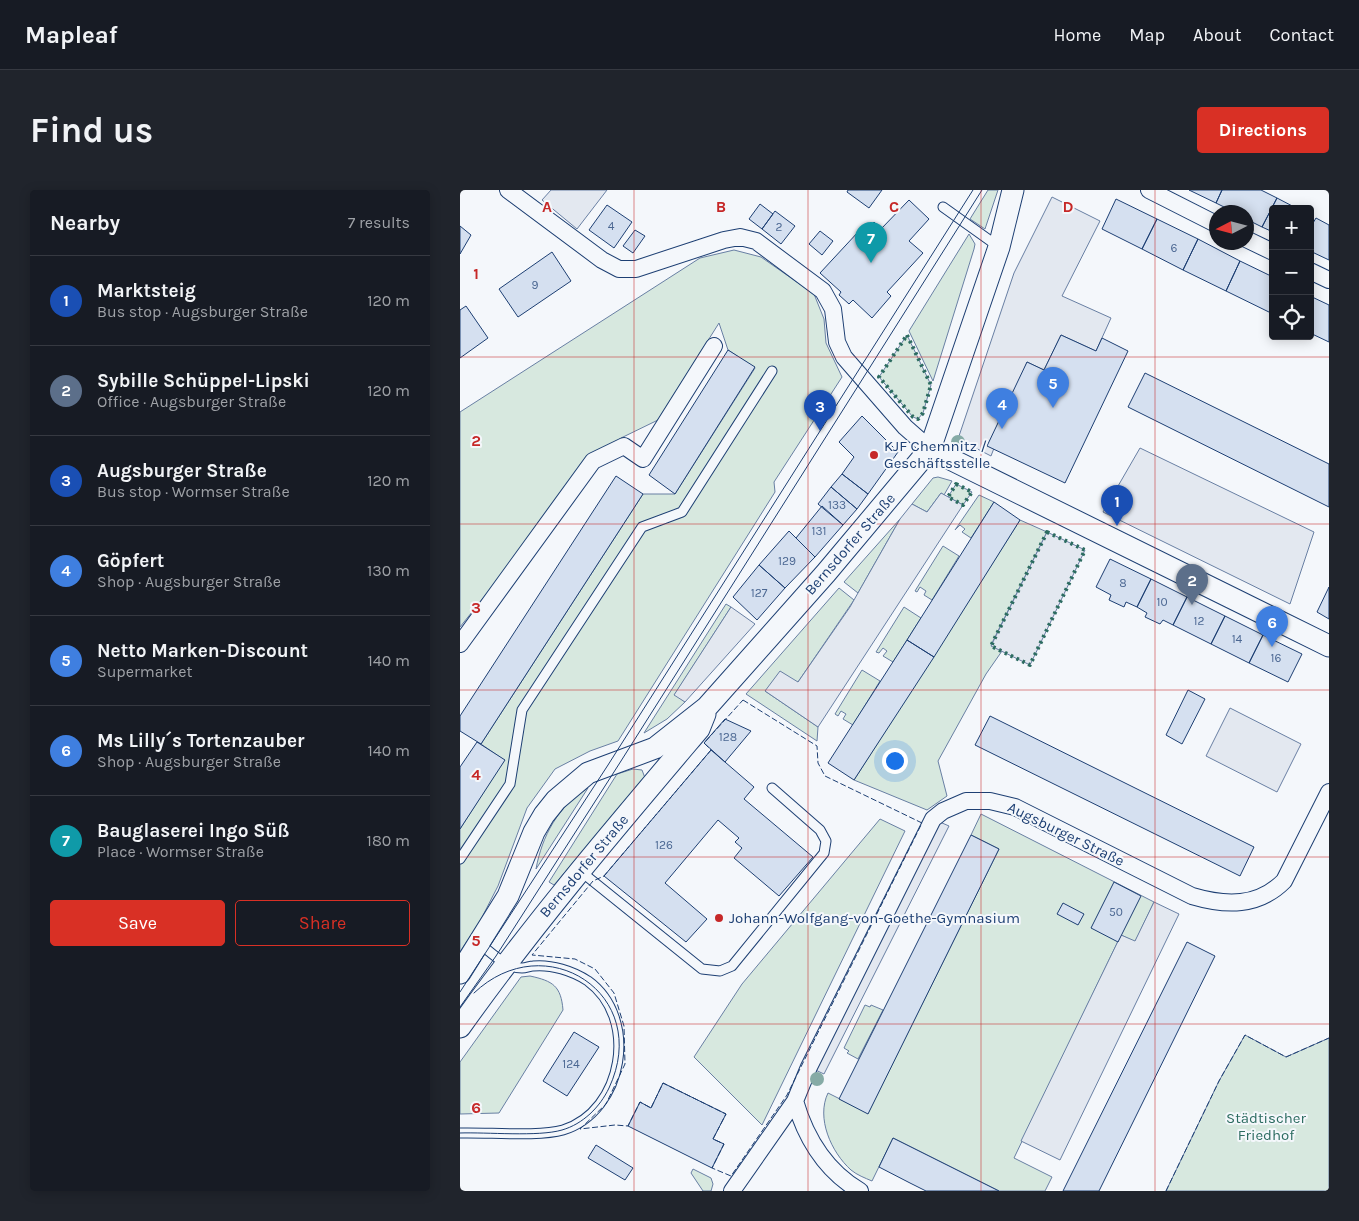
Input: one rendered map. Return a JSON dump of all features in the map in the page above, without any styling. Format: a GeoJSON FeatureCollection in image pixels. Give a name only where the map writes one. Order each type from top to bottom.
{"type":"FeatureCollection","features":[{"type":"Feature","properties":{"kind":"street"},"geometry":{"type":"LineString","coordinates":[[508,190],[602,260],[619,269],[636,269],[724,240],[740,237],[756,241],[823,291],[833,309],[837,342],[844,357],[905,427],[930,449],[1329,646]]}},
{"type":"Feature","properties":{"kind":"street","name":"Bernsdorfer Straße"},"geometry":{"type":"LineString","coordinates":[[460,974],[508,896],[539,823],[556,800],[588,772],[655,748],[707,706],[826,573],[930,449],[999,247],[1014,190]]}},
{"type":"Feature","properties":{"kind":"street"},"geometry":{"type":"LineString","coordinates":[[1149,190],[1209,220]]}},
{"type":"Feature","properties":{"kind":"street"},"geometry":{"type":"LineString","coordinates":[[1254,243],[1269,250]]}},
{"type":"Feature","properties":{"kind":"street"},"geometry":{"type":"LineString","coordinates":[[1314,273],[1329,280]]}},
{"type":"Feature","properties":{"kind":"street"},"geometry":{"type":"LineString","coordinates":[[460,644],[593,461],[624,446],[643,459],[714,346]]}},
{"type":"Feature","properties":{"kind":"street","name":"Bernsdorfer Straße"},"geometry":{"type":"LineString","coordinates":[[460,1027],[506,963],[579,870],[699,730],[707,706]]}},
{"type":"Feature","properties":{"kind":"street","name":"Augsburger Straße"},"geometry":{"type":"LineString","coordinates":[[732,1191],[795,1101],[809,1067],[934,820],[943,810],[966,801],[979,800],[1015,807],[1192,896],[1208,901],[1235,902],[1256,900],[1273,892],[1284,881],[1329,792]]}},
{"type":"Feature","properties":{"kind":"street"},"geometry":{"type":"LineString","coordinates":[[795,1101],[804,1129],[821,1156],[838,1177],[860,1191]]}},
{"type":"Feature","properties":{"kind":"lane"},"geometry":{"type":"LineString","coordinates":[[943,207],[999,247]]}},
{"type":"Feature","properties":{"kind":"lane"},"geometry":{"type":"LineString","coordinates":[[460,859],[510,784],[522,710],[642,528],[682,512],[772,371]]}},
{"type":"Feature","properties":{"kind":"lane"},"geometry":{"type":"LineString","coordinates":[[579,870],[688,960],[702,969],[720,971],[732,966],[824,853],[826,841],[820,830],[772,788]]}},
{"type":"Feature","properties":{"kind":"lane"},"geometry":{"type":"LineString","coordinates":[[460,1133],[550,1132],[574,1125],[599,1105],[613,1079],[618,1064],[620,1038],[614,1014],[596,987],[576,974],[565,970],[544,966],[522,968],[506,963],[480,944]]}},
{"type":"Feature","properties":{"kind":"green space"},"geometry":{"type":"Polygon","coordinates":[[[988,190],[998,190],[985,229],[970,219],[988,190]]]}},
{"type":"Feature","properties":{"kind":"green space"},"geometry":{"type":"Polygon","coordinates":[[[969,234],[975,244],[974,249],[933,381],[909,331],[969,234]]]}},
{"type":"Feature","properties":{"kind":"green space"},"geometry":{"type":"Polygon","coordinates":[[[734,250],[761,257],[814,294],[824,319],[826,343],[842,377],[774,482],[775,492],[618,741],[590,751],[555,769],[527,808],[498,886],[479,923],[460,952],[460,829],[504,760],[481,744],[643,494],[675,494],[755,368],[728,350],[719,323],[658,420],[621,438],[593,461],[460,627],[460,412],[700,258],[734,250]]]}},
{"type":"Feature","properties":{"kind":"green space"},"geometry":{"type":"Polygon","coordinates":[[[907,335],[931,385],[923,413],[918,419],[913,417],[879,377],[907,335]]]}},
{"type":"Feature","properties":{"kind":"green space"},"geometry":{"type":"Polygon","coordinates":[[[938,477],[952,481],[944,495],[941,493],[927,512],[912,504],[933,478],[938,477]]]}},
{"type":"Feature","properties":{"kind":"green space"},"geometry":{"type":"Polygon","coordinates":[[[956,484],[972,492],[963,505],[948,497],[956,484]]]}},
{"type":"Feature","properties":{"kind":"green space"},"geometry":{"type":"Polygon","coordinates":[[[979,495],[994,502],[971,538],[962,532],[965,529],[960,525],[955,530],[979,495]]]}},
{"type":"Feature","properties":{"kind":"green space"},"geometry":{"type":"Polygon","coordinates":[[[900,519],[858,593],[844,582],[900,519]]]}},
{"type":"Feature","properties":{"kind":"green space"},"geometry":{"type":"Polygon","coordinates":[[[1020,520],[1047,532],[991,645],[1002,651],[986,674],[938,761],[947,796],[927,810],[854,780],[1020,520]]]}},
{"type":"Feature","properties":{"kind":"green space"},"geometry":{"type":"Polygon","coordinates":[[[943,546],[959,556],[932,600],[924,595],[926,591],[920,587],[917,592],[915,591],[943,546]]]}},
{"type":"Feature","properties":{"kind":"green space"},"geometry":{"type":"Polygon","coordinates":[[[839,588],[854,600],[798,682],[765,691],[818,727],[817,741],[746,694],[839,588]]]}},
{"type":"Feature","properties":{"kind":"green space"},"geometry":{"type":"Polygon","coordinates":[[[726,604],[731,607],[675,694],[685,702],[667,719],[644,733],[726,604]]]}},
{"type":"Feature","properties":{"kind":"green space"},"geometry":{"type":"Polygon","coordinates":[[[904,607],[921,618],[893,662],[883,656],[887,651],[883,648],[879,653],[876,652],[904,607]]]}},
{"type":"Feature","properties":{"kind":"green space"},"geometry":{"type":"Polygon","coordinates":[[[862,670],[880,681],[853,725],[843,719],[846,714],[841,711],[838,716],[835,714],[862,670]]]}},
{"type":"Feature","properties":{"kind":"green space"},"geometry":{"type":"Polygon","coordinates":[[[633,769],[642,770],[645,778],[554,885],[549,882],[617,774],[633,769]]]}},
{"type":"Feature","properties":{"kind":"green space"},"geometry":{"type":"Polygon","coordinates":[[[588,788],[536,869],[542,845],[553,823],[577,795],[588,788]]]}},
{"type":"Feature","properties":{"kind":"green space"},"geometry":{"type":"Polygon","coordinates":[[[981,814],[1154,902],[1135,942],[1121,935],[1014,1158],[1052,1177],[1045,1191],[999,1191],[893,1138],[872,1181],[851,1170],[837,1154],[825,1124],[825,1103],[828,1093],[868,1113],[999,849],[971,835],[981,814]]]}},
{"type":"Feature","properties":{"kind":"green space"},"geometry":{"type":"Polygon","coordinates":[[[880,819],[905,831],[762,1125],[694,1057],[742,984],[880,819]]]}},
{"type":"Feature","properties":{"kind":"green space"},"geometry":{"type":"Polygon","coordinates":[[[530,976],[545,980],[558,990],[563,1010],[499,1113],[460,1114],[460,1062],[521,977],[530,976]]]}},
{"type":"Feature","properties":{"kind":"green space"},"geometry":{"type":"Polygon","coordinates":[[[865,1005],[870,1007],[871,1005],[883,1010],[858,1059],[847,1053],[849,1051],[844,1048],[865,1005]]]}},
{"type":"Feature","properties":{"kind":"green space","name":"Städtischer Friedhof"},"geometry":{"type":"Polygon","coordinates":[[[1245,1035],[1286,1057],[1329,1038],[1329,1191],[1166,1191],[1219,1081],[1245,1035]]]}},
{"type":"Feature","properties":{"kind":"green space"},"geometry":{"type":"Polygon","coordinates":[[[693,1169],[711,1178],[713,1184],[711,1191],[703,1191],[691,1173],[693,1169]]]}},
{"type":"Feature","properties":{"kind":"shaded area"},"geometry":{"type":"Polygon","coordinates":[[[551,190],[607,190],[577,229],[542,200],[551,190]]]}},
{"type":"Feature","properties":{"kind":"shaded area"},"geometry":{"type":"Polygon","coordinates":[[[1052,197],[1100,221],[1062,296],[1111,318],[1096,351],[1061,335],[1044,370],[1027,362],[991,456],[958,439],[1014,273],[1052,197]]]}},
{"type":"Feature","properties":{"kind":"shaded area"},"geometry":{"type":"Polygon","coordinates":[[[1140,448],[1314,532],[1290,604],[1103,512],[1140,448]]]}},
{"type":"Feature","properties":{"kind":"shaded area"},"geometry":{"type":"Polygon","coordinates":[[[941,493],[963,505],[818,727],[765,691],[780,671],[798,682],[850,607],[900,519],[912,504],[927,512],[941,493]]]}},
{"type":"Feature","properties":{"kind":"shaded area"},"geometry":{"type":"Polygon","coordinates":[[[1047,532],[1085,550],[1030,665],[991,646],[1047,532]]]}},
{"type":"Feature","properties":{"kind":"shaded area"},"geometry":{"type":"Polygon","coordinates":[[[731,607],[755,624],[685,702],[674,695],[731,607]]]}},
{"type":"Feature","properties":{"kind":"shaded area"},"geometry":{"type":"Polygon","coordinates":[[[1230,708],[1301,744],[1277,792],[1206,756],[1230,708]]]}},
{"type":"Feature","properties":{"kind":"shaded area"},"geometry":{"type":"Polygon","coordinates":[[[933,819],[949,826],[824,1074],[809,1067],[933,819]]]}},
{"type":"Feature","properties":{"kind":"shaded area"},"geometry":{"type":"Polygon","coordinates":[[[1154,902],[1179,914],[1060,1160],[1021,1141],[1121,935],[1135,941],[1154,902]]]}},
{"type":"Feature","properties":{"kind":"building"},"geometry":{"type":"Polygon","coordinates":[[[848,190],[882,190],[869,208],[847,192],[848,190]]]}},
{"type":"Feature","properties":{"kind":"building"},"geometry":{"type":"Polygon","coordinates":[[[1189,190],[1222,190],[1216,203],[1189,190]]]}},
{"type":"Feature","properties":{"kind":"building"},"geometry":{"type":"Polygon","coordinates":[[[1222,190],[1261,190],[1277,198],[1273,205],[1269,205],[1269,213],[1262,227],[1254,223],[1254,205],[1220,205],[1216,203],[1222,190]]]}},
{"type":"Feature","properties":{"kind":"building"},"geometry":{"type":"Polygon","coordinates":[[[1277,198],[1290,205],[1273,205],[1277,198]]]}},
{"type":"Feature","properties":{"kind":"building"},"geometry":{"type":"Polygon","coordinates":[[[1116,199],[1157,219],[1142,249],[1102,229],[1116,199]]]}},
{"type":"Feature","properties":{"kind":"building"},"geometry":{"type":"Polygon","coordinates":[[[909,200],[929,219],[909,241],[923,253],[887,292],[891,296],[872,318],[853,300],[849,304],[839,295],[841,292],[820,273],[859,231],[862,235],[874,222],[881,229],[909,200]]]}},
{"type":"Feature","properties":{"kind":"building"},"geometry":{"type":"Polygon","coordinates":[[[760,204],[773,214],[762,229],[749,219],[760,204]]]}},
{"type":"Feature","properties":{"kind":"building"},"geometry":{"type":"Polygon","coordinates":[[[607,205],[632,222],[614,248],[589,230],[607,205]]]}},
{"type":"Feature","properties":{"kind":"building"},"geometry":{"type":"Polygon","coordinates":[[[775,211],[795,226],[781,244],[762,229],[775,211]]]}},
{"type":"Feature","properties":{"kind":"building"},"geometry":{"type":"Polygon","coordinates":[[[1269,213],[1269,230],[1262,227],[1269,213]]]}},
{"type":"Feature","properties":{"kind":"building"},"geometry":{"type":"Polygon","coordinates":[[[1316,218],[1329,225],[1329,260],[1314,253],[1314,221],[1316,218]]]}},
{"type":"Feature","properties":{"kind":"building"},"geometry":{"type":"Polygon","coordinates":[[[1157,219],[1198,239],[1183,270],[1142,249],[1157,219]]]}},
{"type":"Feature","properties":{"kind":"building"},"geometry":{"type":"Polygon","coordinates":[[[460,226],[471,235],[460,254],[460,226]]]}},
{"type":"Feature","properties":{"kind":"building"},"geometry":{"type":"Polygon","coordinates":[[[635,230],[645,236],[633,253],[623,246],[635,230]]]}},
{"type":"Feature","properties":{"kind":"building"},"geometry":{"type":"Polygon","coordinates":[[[820,231],[833,241],[822,255],[809,244],[820,231]]]}},
{"type":"Feature","properties":{"kind":"building"},"geometry":{"type":"Polygon","coordinates":[[[1198,239],[1209,245],[1209,250],[1219,250],[1240,261],[1226,291],[1183,270],[1198,239]]]}},
{"type":"Feature","properties":{"kind":"building"},"geometry":{"type":"Polygon","coordinates":[[[552,252],[571,281],[518,317],[499,289],[552,252]]]}},
{"type":"Feature","properties":{"kind":"building"},"geometry":{"type":"Polygon","coordinates":[[[1240,261],[1269,275],[1269,312],[1226,291],[1240,261]]]}},
{"type":"Feature","properties":{"kind":"building"},"geometry":{"type":"Polygon","coordinates":[[[1314,298],[1329,305],[1329,342],[1314,335],[1314,298]]]}},
{"type":"Feature","properties":{"kind":"building"},"geometry":{"type":"Polygon","coordinates":[[[466,306],[488,338],[460,358],[460,310],[466,306]]]}},
{"type":"Feature","properties":{"kind":"building"},"geometry":{"type":"Polygon","coordinates":[[[1061,335],[1096,351],[1102,338],[1128,351],[1065,483],[987,446],[1027,362],[1044,370],[1061,335]]]}},
{"type":"Feature","properties":{"kind":"building"},"geometry":{"type":"Polygon","coordinates":[[[728,350],[755,367],[675,494],[649,475],[728,350]]]}},
{"type":"Feature","properties":{"kind":"building"},"geometry":{"type":"Polygon","coordinates":[[[1145,373],[1329,464],[1329,507],[1128,407],[1145,373]]]}},
{"type":"Feature","properties":{"kind":"building","name":"KJF Chemnitz / Geschäftsstelle"},"geometry":{"type":"Polygon","coordinates":[[[862,416],[898,452],[868,494],[842,474],[854,457],[839,442],[862,416]]]}},
{"type":"Feature","properties":{"kind":"building"},"geometry":{"type":"Polygon","coordinates":[[[842,474],[868,494],[857,509],[831,487],[842,474]]]}},
{"type":"Feature","properties":{"kind":"building"},"geometry":{"type":"Polygon","coordinates":[[[616,476],[643,494],[481,744],[460,731],[460,716],[616,476]]]}},
{"type":"Feature","properties":{"kind":"building"},"geometry":{"type":"Polygon","coordinates":[[[831,487],[857,509],[843,525],[818,504],[831,487]]]}},
{"type":"Feature","properties":{"kind":"building"},"geometry":{"type":"Polygon","coordinates":[[[994,502],[1020,520],[934,657],[907,640],[994,502]]]}},
{"type":"Feature","properties":{"kind":"building"},"geometry":{"type":"Polygon","coordinates":[[[822,506],[843,525],[815,557],[796,538],[822,506]]]}},
{"type":"Feature","properties":{"kind":"building"},"geometry":{"type":"Polygon","coordinates":[[[789,531],[815,557],[785,588],[759,565],[789,531]]]}},
{"type":"Feature","properties":{"kind":"building"},"geometry":{"type":"Polygon","coordinates":[[[1110,559],[1151,579],[1137,607],[1126,602],[1124,607],[1109,600],[1111,595],[1096,587],[1110,559]]]}},
{"type":"Feature","properties":{"kind":"building"},"geometry":{"type":"Polygon","coordinates":[[[759,565],[785,588],[757,620],[733,597],[759,565]]]}},
{"type":"Feature","properties":{"kind":"building"},"geometry":{"type":"Polygon","coordinates":[[[1151,579],[1187,597],[1173,625],[1163,620],[1160,624],[1145,617],[1147,613],[1137,607],[1151,579]]]}},
{"type":"Feature","properties":{"kind":"building"},"geometry":{"type":"Polygon","coordinates":[[[1329,587],[1329,619],[1317,612],[1329,587]]]}},
{"type":"Feature","properties":{"kind":"building"},"geometry":{"type":"Polygon","coordinates":[[[1187,597],[1225,616],[1211,644],[1173,625],[1187,597]]]}},
{"type":"Feature","properties":{"kind":"building"},"geometry":{"type":"Polygon","coordinates":[[[1225,616],[1263,635],[1249,663],[1211,644],[1225,616]]]}},
{"type":"Feature","properties":{"kind":"building"},"geometry":{"type":"Polygon","coordinates":[[[1263,635],[1302,654],[1288,682],[1249,663],[1263,635]]]}},
{"type":"Feature","properties":{"kind":"building"},"geometry":{"type":"Polygon","coordinates":[[[907,640],[934,657],[854,780],[828,763],[907,640]]]}},
{"type":"Feature","properties":{"kind":"building"},"geometry":{"type":"Polygon","coordinates":[[[1188,690],[1205,699],[1182,744],[1166,735],[1188,690]]]}},
{"type":"Feature","properties":{"kind":"building"},"geometry":{"type":"Polygon","coordinates":[[[990,716],[1254,847],[1240,876],[975,745],[990,716]]]}},
{"type":"Feature","properties":{"kind":"building"},"geometry":{"type":"Polygon","coordinates":[[[725,719],[751,731],[725,762],[704,743],[725,719]]]}},
{"type":"Feature","properties":{"kind":"building"},"geometry":{"type":"Polygon","coordinates":[[[477,742],[505,760],[460,829],[460,767],[477,742]]]}},
{"type":"Feature","properties":{"kind":"building"},"geometry":{"type":"Polygon","coordinates":[[[711,750],[754,787],[744,799],[813,857],[779,896],[734,858],[742,848],[735,842],[739,838],[718,820],[665,883],[707,919],[686,942],[604,876],[711,750]]]}},
{"type":"Feature","properties":{"kind":"building"},"geometry":{"type":"Polygon","coordinates":[[[971,835],[999,849],[868,1114],[839,1099],[971,835]]]}},
{"type":"Feature","properties":{"kind":"building"},"geometry":{"type":"Polygon","coordinates":[[[1114,882],[1141,896],[1118,942],[1091,928],[1114,882]]]}},
{"type":"Feature","properties":{"kind":"building"},"geometry":{"type":"Polygon","coordinates":[[[1063,903],[1084,914],[1078,925],[1057,914],[1063,903]]]}},
{"type":"Feature","properties":{"kind":"building"},"geometry":{"type":"Polygon","coordinates":[[[1187,942],[1215,956],[1099,1191],[1063,1191],[1187,942]]]}},
{"type":"Feature","properties":{"kind":"building"},"geometry":{"type":"Polygon","coordinates":[[[574,1032],[599,1047],[567,1096],[543,1081],[574,1032]]]}},
{"type":"Feature","properties":{"kind":"building"},"geometry":{"type":"Polygon","coordinates":[[[663,1083],[726,1114],[713,1139],[724,1144],[712,1168],[628,1126],[640,1102],[651,1108],[663,1083]]]}},
{"type":"Feature","properties":{"kind":"building"},"geometry":{"type":"Polygon","coordinates":[[[893,1138],[999,1191],[926,1191],[910,1183],[879,1167],[893,1138]]]}},
{"type":"Feature","properties":{"kind":"building"},"geometry":{"type":"Polygon","coordinates":[[[596,1145],[633,1168],[625,1180],[588,1158],[596,1145]]]}},
{"type":"Feature","properties":{"kind":"tram line"},"geometry":{"type":"LineString","coordinates":[[460,992],[608,765],[973,190]]}},
{"type":"Feature","properties":{"kind":"tram line"},"geometry":{"type":"LineString","coordinates":[[460,1007],[496,956],[621,761],[982,190]]}},
{"type":"Feature","properties":{"kind":"tram line"},"geometry":{"type":"LineString","coordinates":[[460,1133],[540,1133],[562,1130],[577,1124],[601,1102],[609,1088],[619,1054],[616,1024],[604,999],[585,980],[560,968],[531,966],[502,974],[474,993]]}},
{"type":"Feature","properties":{"kind":"hedge"},"geometry":{"type":"LineString","coordinates":[[907,335],[931,385],[923,413],[918,419],[913,417],[879,377],[907,335]]}},
{"type":"Feature","properties":{"kind":"hedge"},"geometry":{"type":"LineString","coordinates":[[956,484],[972,492],[963,505],[948,497],[956,484]]}},
{"type":"Feature","properties":{"kind":"hedge"},"geometry":{"type":"LineString","coordinates":[[1047,532],[1085,550],[1030,665],[991,646],[1047,532]]}},
{"type":"Feature","properties":{"kind":"fence"},"geometry":{"type":"LineString","coordinates":[[743,700],[817,746],[818,763],[825,776],[922,823],[787,1095],[731,1176],[712,1168],[724,1144],[713,1139],[726,1114],[663,1083],[651,1108],[640,1102],[628,1126],[615,1125],[580,1129],[606,1104],[625,1064],[624,1026],[614,993],[595,969],[575,959],[532,955],[593,881],[604,876],[711,750],[704,743],[743,700]]}},
{"type":"Feature","properties":{"kind":"fence"},"geometry":{"type":"LineString","coordinates":[[1166,1191],[1219,1081],[1245,1035],[1286,1057],[1329,1038]]}},
{"type":"Feature","properties":{"kind":"place","name":"Bauglaserei Ingo Süß"},"geometry":{"type":"Point","coordinates":[871,263]}},
{"type":"Feature","properties":{"kind":"place","name":"Netto Marken-Discount"},"geometry":{"type":"Point","coordinates":[1053,408]}},
{"type":"Feature","properties":{"kind":"place","name":"Göpfert"},"geometry":{"type":"Point","coordinates":[1002,429]}},
{"type":"Feature","properties":{"kind":"place","name":"Augsburger Straße"},"geometry":{"type":"Point","coordinates":[820,431]}},
{"type":"Feature","properties":{"kind":"place","name":"KJF Chemnitz / Geschäftsstelle"},"geometry":{"type":"Point","coordinates":[874,455]}},
{"type":"Feature","properties":{"kind":"place","name":"Marktsteig"},"geometry":{"type":"Point","coordinates":[1117,526]}},
{"type":"Feature","properties":{"kind":"place","name":"Sybille Schüppel-Lipski"},"geometry":{"type":"Point","coordinates":[1192,605]}},
{"type":"Feature","properties":{"kind":"place","name":"Ms Lilly´s Tortenzauber"},"geometry":{"type":"Point","coordinates":[1272,647]}},
{"type":"Feature","properties":{"kind":"place","name":"Johann-Wolfgang-von-Goethe-Gymnasium"},"geometry":{"type":"Point","coordinates":[719,918]}}]}
